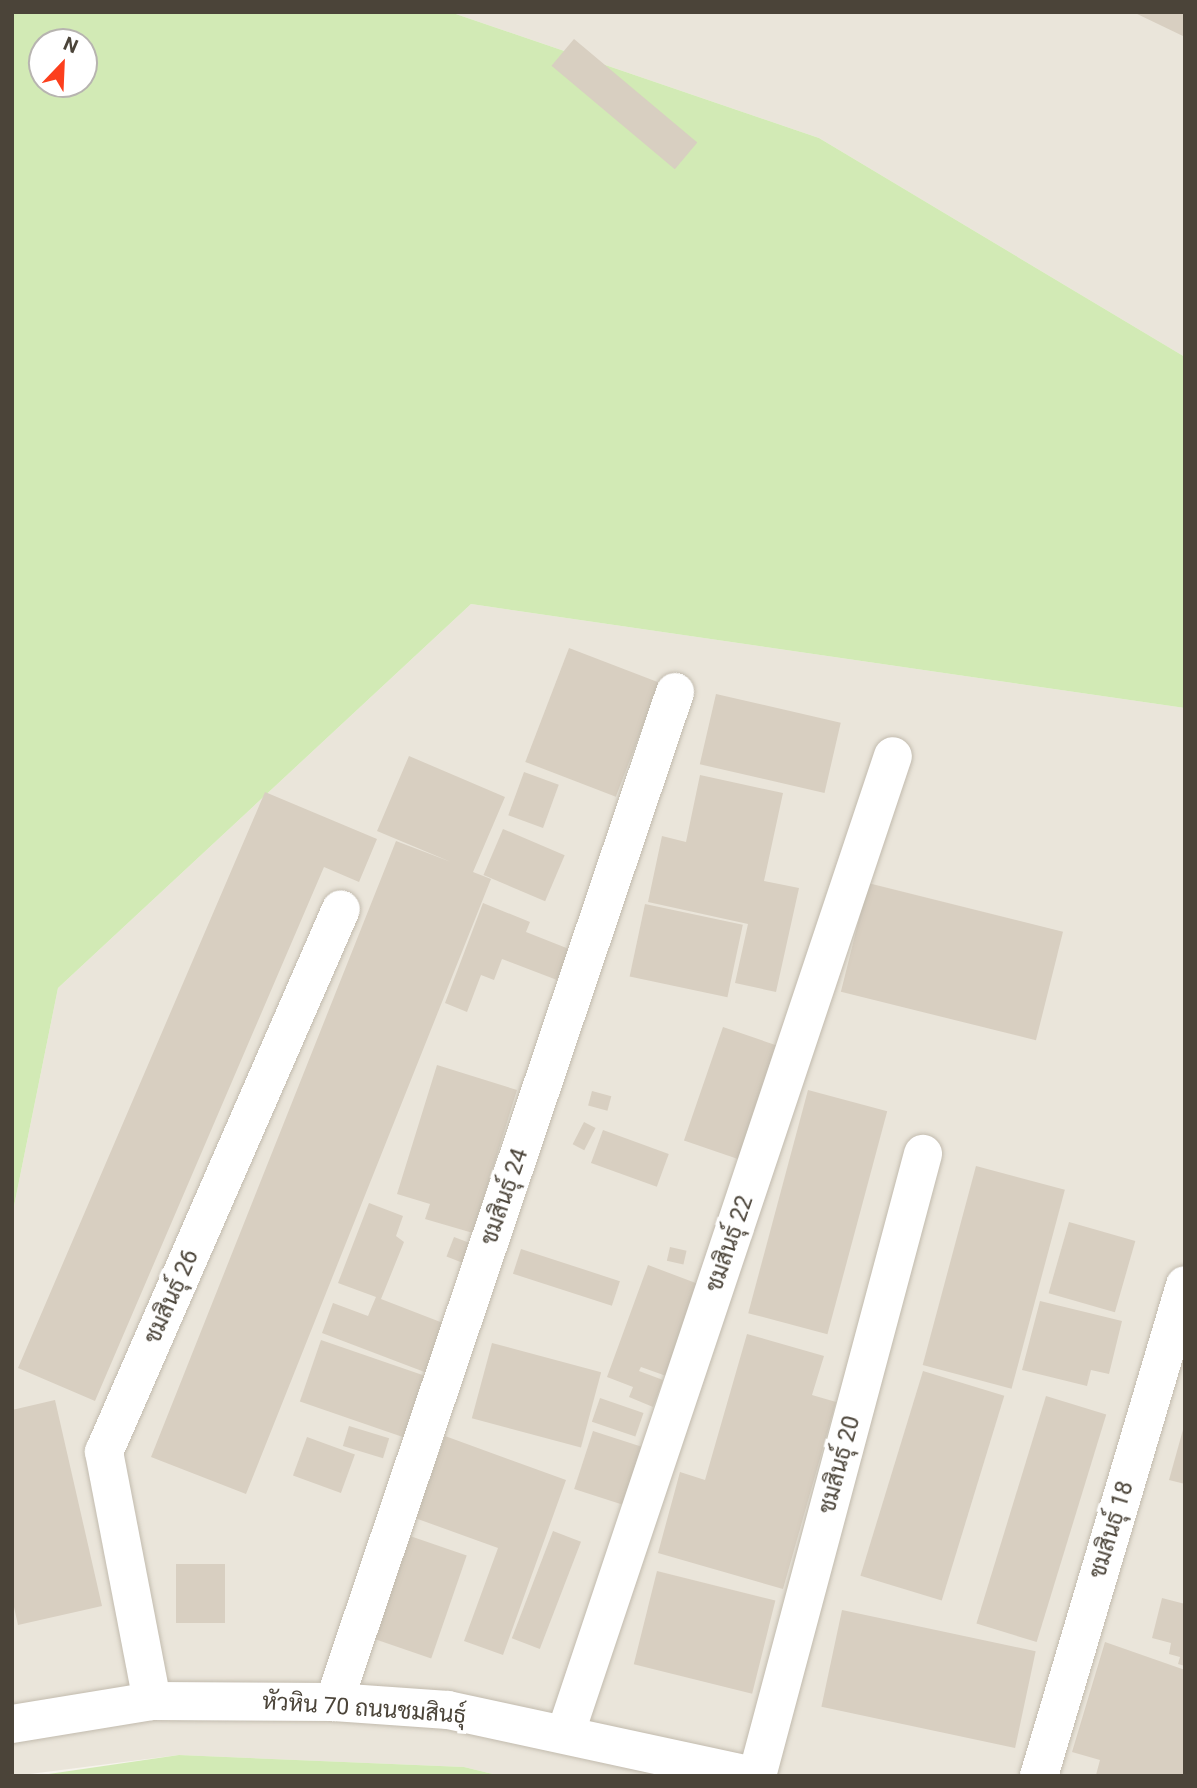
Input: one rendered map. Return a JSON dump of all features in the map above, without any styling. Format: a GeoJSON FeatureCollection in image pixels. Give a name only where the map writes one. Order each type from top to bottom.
{"type":"FeatureCollection","features":[{"type":"Feature","properties":{"kind":"street","name":"ชมสินธุ์ 24"},"geometry":{"type":"LineString","coordinates":[[334,1702],[675,692]]}},
{"type":"Feature","properties":{"kind":"street","name":"ชมสินธุ์ 22"},"geometry":{"type":"LineString","coordinates":[[566,1732],[893,756]]}},
{"type":"Feature","properties":{"kind":"street","name":"ชมสินธุ์ 26"},"geometry":{"type":"LineString","coordinates":[[152,1701],[104,1452],[341,909]]}},
{"type":"Feature","properties":{"kind":"street","name":"ชมสินธุ์ 20"},"geometry":{"type":"LineString","coordinates":[[755,1776],[923,1154]]}},
{"type":"Feature","properties":{"kind":"street","name":"ชมสินธุ์ 18"},"geometry":{"type":"LineString","coordinates":[[1039,1776],[1185,1285]]}},
{"type":"Feature","properties":{"kind":"street","name":"หัวหิน 70 ถนนชมสินธุ์"},"geometry":{"type":"LineString","coordinates":[[12,1724],[152,1701],[334,1702],[448,1710],[566,1732],[755,1776]]}},
{"type":"Feature","properties":{"kind":"shaded area"},"geometry":{"type":"Polygon","coordinates":[[[450,12],[1185,12],[1185,357],[819,138],[450,12]]]}},
{"type":"Feature","properties":{"kind":"shaded area"},"geometry":{"type":"Polygon","coordinates":[[[471,604],[1185,708],[1185,1776],[501,1776],[464,1767],[179,1755],[14,1776],[12,1216],[58,988],[471,604]]]}},
{"type":"Feature","properties":{"kind":"green space"},"geometry":{"type":"Polygon","coordinates":[[[12,12],[450,12],[819,138],[1185,357],[1185,708],[471,604],[58,988],[12,1216],[12,12]]]}},
{"type":"Feature","properties":{"kind":"green space"},"geometry":{"type":"Polygon","coordinates":[[[179,1755],[464,1767],[501,1776],[35,1776],[179,1755]]]}},
{"type":"Feature","properties":{"kind":"building"},"geometry":{"type":"Polygon","coordinates":[[[1133,12],[1185,12],[1185,37],[1133,12]]]}},
{"type":"Feature","properties":{"kind":"building"},"geometry":{"type":"Polygon","coordinates":[[[574,39],[697,142],[675,169],[552,66],[574,39]]]}},
{"type":"Feature","properties":{"kind":"building"},"geometry":{"type":"Polygon","coordinates":[[[569,648],[660,683],[616,797],[525,762],[569,648]]]}},
{"type":"Feature","properties":{"kind":"building"},"geometry":{"type":"Polygon","coordinates":[[[716,694],[841,723],[825,793],[700,764],[716,694]]]}},
{"type":"Feature","properties":{"kind":"building"},"geometry":{"type":"Polygon","coordinates":[[[409,756],[505,797],[473,872],[491,879],[246,1494],[151,1457],[396,841],[451,862],[377,831],[409,756]]]}},
{"type":"Feature","properties":{"kind":"building"},"geometry":{"type":"Polygon","coordinates":[[[524,772],[559,785],[543,828],[508,815],[524,772]]]}},
{"type":"Feature","properties":{"kind":"building"},"geometry":{"type":"Polygon","coordinates":[[[700,775],[783,793],[764,881],[799,888],[776,992],[735,983],[748,924],[648,902],[662,836],[686,842],[700,775]]]}},
{"type":"Feature","properties":{"kind":"building"},"geometry":{"type":"Polygon","coordinates":[[[265,792],[377,839],[359,882],[324,867],[95,1401],[18,1368],[265,792]]]}},
{"type":"Feature","properties":{"kind":"building"},"geometry":{"type":"Polygon","coordinates":[[[503,829],[565,855],[545,901],[483,875],[503,829]]]}},
{"type":"Feature","properties":{"kind":"building"},"geometry":{"type":"Polygon","coordinates":[[[868,883],[1063,932],[1036,1040],[841,992],[868,883]]]}},
{"type":"Feature","properties":{"kind":"building"},"geometry":{"type":"Polygon","coordinates":[[[483,903],[530,922],[526,932],[569,949],[557,980],[502,959],[494,980],[481,975],[467,1012],[445,1003],[483,903]]]}},
{"type":"Feature","properties":{"kind":"building"},"geometry":{"type":"Polygon","coordinates":[[[645,904],[743,925],[727,997],[630,976],[645,904]]]}},
{"type":"Feature","properties":{"kind":"building"},"geometry":{"type":"Polygon","coordinates":[[[723,1027],[784,1048],[744,1161],[684,1140],[723,1027]]]}},
{"type":"Feature","properties":{"kind":"building"},"geometry":{"type":"Polygon","coordinates":[[[437,1065],[517,1090],[473,1233],[425,1219],[430,1204],[397,1194],[437,1065]]]}},
{"type":"Feature","properties":{"kind":"building"},"geometry":{"type":"Polygon","coordinates":[[[808,1090],[887,1111],[827,1334],[748,1313],[808,1090]]]}},
{"type":"Feature","properties":{"kind":"building"},"geometry":{"type":"Polygon","coordinates":[[[592,1091],[611,1096],[607,1111],[588,1105],[592,1091]]]}},
{"type":"Feature","properties":{"kind":"building"},"geometry":{"type":"Polygon","coordinates":[[[584,1122],[596,1128],[584,1150],[573,1144],[584,1122]]]}},
{"type":"Feature","properties":{"kind":"building"},"geometry":{"type":"Polygon","coordinates":[[[603,1130],[669,1154],[657,1187],[591,1163],[603,1130]]]}},
{"type":"Feature","properties":{"kind":"building"},"geometry":{"type":"Polygon","coordinates":[[[976,1166],[1065,1190],[1012,1389],[923,1365],[976,1166]]]}},
{"type":"Feature","properties":{"kind":"building"},"geometry":{"type":"Polygon","coordinates":[[[369,1203],[403,1216],[396,1236],[404,1242],[381,1299],[443,1323],[435,1376],[322,1333],[333,1303],[368,1316],[376,1297],[338,1283],[369,1203]]]}},
{"type":"Feature","properties":{"kind":"building"},"geometry":{"type":"Polygon","coordinates":[[[1069,1222],[1135,1241],[1115,1312],[1049,1293],[1069,1222]]]}},
{"type":"Feature","properties":{"kind":"building"},"geometry":{"type":"Polygon","coordinates":[[[454,1237],[478,1246],[471,1266],[446,1257],[454,1237]]]}},
{"type":"Feature","properties":{"kind":"building"},"geometry":{"type":"Polygon","coordinates":[[[670,1247],[687,1251],[683,1264],[667,1261],[670,1247]]]}},
{"type":"Feature","properties":{"kind":"building"},"geometry":{"type":"Polygon","coordinates":[[[521,1249],[620,1281],[612,1306],[513,1274],[521,1249]]]}},
{"type":"Feature","properties":{"kind":"building"},"geometry":{"type":"Polygon","coordinates":[[[648,1265],[701,1285],[669,1377],[641,1367],[639,1371],[663,1380],[653,1407],[629,1397],[633,1387],[607,1377],[648,1265]]]}},
{"type":"Feature","properties":{"kind":"building"},"geometry":{"type":"Polygon","coordinates":[[[1040,1301],[1122,1321],[1109,1374],[1091,1370],[1087,1386],[1022,1370],[1040,1301]]]}},
{"type":"Feature","properties":{"kind":"building"},"geometry":{"type":"Polygon","coordinates":[[[747,1334],[824,1356],[812,1395],[836,1402],[783,1589],[658,1553],[680,1472],[705,1480],[747,1334]]]}},
{"type":"Feature","properties":{"kind":"building"},"geometry":{"type":"Polygon","coordinates":[[[321,1340],[430,1377],[409,1439],[300,1401],[321,1340]]]}},
{"type":"Feature","properties":{"kind":"building"},"geometry":{"type":"Polygon","coordinates":[[[492,1343],[601,1372],[581,1448],[472,1418],[492,1343]]]}},
{"type":"Feature","properties":{"kind":"building"},"geometry":{"type":"Polygon","coordinates":[[[923,1371],[1004,1396],[942,1601],[860,1576],[923,1371]]]}},
{"type":"Feature","properties":{"kind":"building"},"geometry":{"type":"Polygon","coordinates":[[[1046,1396],[1106,1414],[1037,1642],[976,1624],[1046,1396]]]}},
{"type":"Feature","properties":{"kind":"building"},"geometry":{"type":"Polygon","coordinates":[[[600,1398],[643,1413],[635,1437],[592,1422],[600,1398]]]}},
{"type":"Feature","properties":{"kind":"building"},"geometry":{"type":"Polygon","coordinates":[[[55,1400],[102,1606],[18,1625],[12,1598],[12,1410],[55,1400]]]}},
{"type":"Feature","properties":{"kind":"building"},"geometry":{"type":"Polygon","coordinates":[[[349,1426],[389,1438],[383,1458],[343,1446],[349,1426]]]}},
{"type":"Feature","properties":{"kind":"building"},"geometry":{"type":"Polygon","coordinates":[[[1185,1426],[1185,1484],[1169,1480],[1185,1426]]]}},
{"type":"Feature","properties":{"kind":"building"},"geometry":{"type":"Polygon","coordinates":[[[593,1431],[651,1450],[632,1508],[574,1489],[593,1431]]]}},
{"type":"Feature","properties":{"kind":"building"},"geometry":{"type":"Polygon","coordinates":[[[445,1436],[566,1480],[503,1655],[464,1641],[498,1548],[415,1518],[445,1436]]]}},
{"type":"Feature","properties":{"kind":"building"},"geometry":{"type":"Polygon","coordinates":[[[307,1437],[355,1454],[341,1493],[293,1476],[307,1437]]]}},
{"type":"Feature","properties":{"kind":"building"},"geometry":{"type":"Polygon","coordinates":[[[553,1531],[581,1542],[540,1649],[512,1638],[553,1531]]]}},
{"type":"Feature","properties":{"kind":"building"},"geometry":{"type":"Polygon","coordinates":[[[410,1536],[467,1556],[431,1659],[375,1639],[410,1536]]]}},
{"type":"Feature","properties":{"kind":"building"},"geometry":{"type":"Polygon","coordinates":[[[176,1564],[225,1564],[225,1623],[176,1623],[176,1564]]]}},
{"type":"Feature","properties":{"kind":"building"},"geometry":{"type":"Polygon","coordinates":[[[657,1571],[775,1601],[752,1694],[634,1664],[657,1571]]]}},
{"type":"Feature","properties":{"kind":"building"},"geometry":{"type":"Polygon","coordinates":[[[1162,1598],[1185,1604],[1185,1666],[1178,1664],[1180,1657],[1169,1654],[1171,1643],[1152,1638],[1162,1598]]]}},
{"type":"Feature","properties":{"kind":"building"},"geometry":{"type":"Polygon","coordinates":[[[842,1610],[1036,1651],[1015,1748],[821,1707],[842,1610]]]}},
{"type":"Feature","properties":{"kind":"building"},"geometry":{"type":"Polygon","coordinates":[[[1105,1642],[1185,1670],[1185,1776],[1100,1776],[1096,1775],[1100,1760],[1072,1752],[1105,1642]]]}}]}
